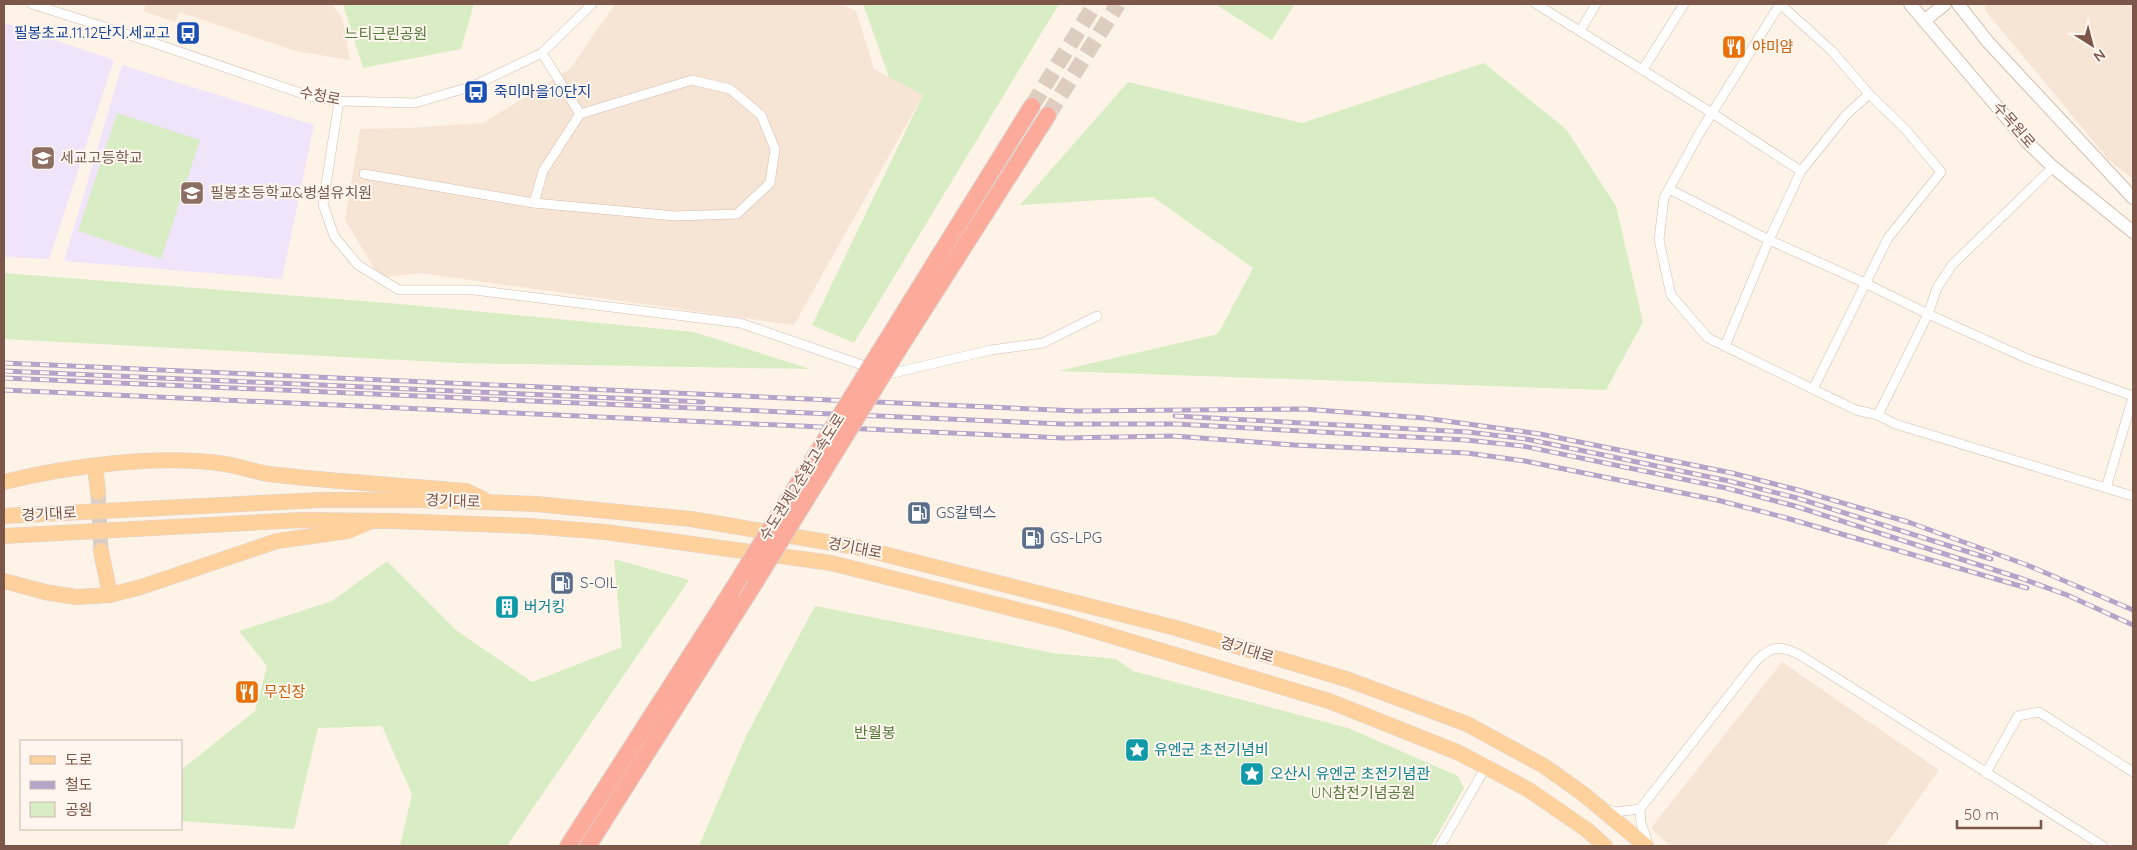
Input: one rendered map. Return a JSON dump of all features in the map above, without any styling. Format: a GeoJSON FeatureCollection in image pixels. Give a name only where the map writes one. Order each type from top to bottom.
{"type":"FeatureCollection","features":[{"type":"Feature","properties":{"kind":"highway","name":"수도권제2순환고속도로"},"geometry":{"type":"LineString","coordinates":[[588,846],[756,581],[1032,106]]}},
{"type":"Feature","properties":{"kind":"highway","name":"수도권제2순환고속도로"},"geometry":{"type":"LineString","coordinates":[[568,846],[891,347],[1048,115]]}},
{"type":"Feature","properties":{"kind":"highway"},"geometry":{"type":"LineString","coordinates":[[595,846],[638,768]]}},
{"type":"Feature","properties":{"kind":"main road"},"geometry":{"type":"LineString","coordinates":[[4,482],[37,474],[95,466],[176,461],[226,464],[267,474],[466,491],[492,503]]}},
{"type":"Feature","properties":{"kind":"main road"},"geometry":{"type":"LineString","coordinates":[[95,466],[98,492]]}},
{"type":"Feature","properties":{"kind":"main road","name":"경기대로"},"geometry":{"type":"LineString","coordinates":[[4,516],[321,500],[418,500],[536,504],[691,520],[856,547],[1176,628],[1349,680],[1467,724],[1544,766],[1647,846]]}},
{"type":"Feature","properties":{"kind":"main road","name":"경기대로"},"geometry":{"type":"LineString","coordinates":[[4,536],[302,520],[372,520],[530,526],[605,532],[831,563],[1062,621],[1328,701],[1457,752],[1486,767],[1529,790],[1586,830],[1605,846]]}},
{"type":"Feature","properties":{"kind":"main road"},"geometry":{"type":"LineString","coordinates":[[4,581],[45,592],[76,596],[110,594],[141,586],[277,541],[348,531],[372,520]]}},
{"type":"Feature","properties":{"kind":"main road"},"geometry":{"type":"LineString","coordinates":[[101,551],[110,594]]}},
{"type":"Feature","properties":{"kind":"street","name":"수청로"},"geometry":{"type":"LineString","coordinates":[[32,4],[151,42],[308,96],[339,101],[415,103],[473,86],[542,53],[592,4]]}},
{"type":"Feature","properties":{"kind":"street"},"geometry":{"type":"LineString","coordinates":[[1536,4],[1643,69],[1801,171]]}},
{"type":"Feature","properties":{"kind":"street"},"geometry":{"type":"LineString","coordinates":[[1580,30],[1596,4]]}},
{"type":"Feature","properties":{"kind":"street"},"geometry":{"type":"LineString","coordinates":[[1643,69],[1684,4]]}},
{"type":"Feature","properties":{"kind":"street"},"geometry":{"type":"LineString","coordinates":[[1813,389],[1888,238],[1941,172],[1906,130],[1868,94],[1832,51],[1780,4],[1712,113],[1664,198],[1659,240],[1671,294],[1708,338],[1856,410],[1878,415],[1896,424],[2133,496]]}},
{"type":"Feature","properties":{"kind":"street","name":"수목원로"},"geometry":{"type":"LineString","coordinates":[[1910,4],[2027,142],[2053,168],[2133,232]]}},
{"type":"Feature","properties":{"kind":"street"},"geometry":{"type":"LineString","coordinates":[[1924,21],[1945,4]]}},
{"type":"Feature","properties":{"kind":"street"},"geometry":{"type":"LineString","coordinates":[[1958,4],[1988,42],[2133,198]]}},
{"type":"Feature","properties":{"kind":"street"},"geometry":{"type":"LineString","coordinates":[[542,53],[580,114]]}},
{"type":"Feature","properties":{"kind":"street"},"geometry":{"type":"LineString","coordinates":[[364,174],[534,203],[675,216],[737,214],[770,183],[775,149],[761,115],[730,89],[692,80],[580,114],[544,172],[534,203]]}},
{"type":"Feature","properties":{"kind":"street"},"geometry":{"type":"LineString","coordinates":[[1725,346],[1769,240],[1801,171],[1846,115],[1868,94]]}},
{"type":"Feature","properties":{"kind":"street"},"geometry":{"type":"LineString","coordinates":[[339,101],[323,204],[334,236],[358,265],[399,290],[474,290],[740,323],[862,365],[894,373],[991,350],[1043,343],[1097,316]]}},
{"type":"Feature","properties":{"kind":"street"},"geometry":{"type":"LineString","coordinates":[[1878,415],[1928,314],[1937,288],[1952,265],[2053,168]]}},
{"type":"Feature","properties":{"kind":"street"},"geometry":{"type":"LineString","coordinates":[[1669,189],[1769,240],[2028,359],[2133,397],[2106,488]]}},
{"type":"Feature","properties":{"kind":"street"},"geometry":{"type":"LineString","coordinates":[[1647,846],[1641,823],[1640,809],[1756,661],[1763,654],[1776,647],[1788,649],[1800,655],[2103,846]]}},
{"type":"Feature","properties":{"kind":"street"},"geometry":{"type":"LineString","coordinates":[[1986,773],[2018,716],[2039,712],[2133,772]]}},
{"type":"Feature","properties":{"kind":"street"},"geometry":{"type":"LineString","coordinates":[[1440,846],[1486,767]]}},
{"type":"Feature","properties":{"kind":"street"},"geometry":{"type":"LineString","coordinates":[[1600,808],[1616,812],[1640,809]]}},
{"type":"Feature","properties":{"kind":"shaded area"},"geometry":{"type":"Polygon","coordinates":[[[146,4],[332,4],[343,20],[350,60],[296,51],[179,12],[175,22],[143,11],[146,4]]]}},
{"type":"Feature","properties":{"kind":"shaded area"},"geometry":{"type":"Polygon","coordinates":[[[615,4],[839,4],[856,11],[874,69],[923,95],[794,325],[420,273],[380,278],[345,220],[360,129],[483,123],[570,69],[615,4]]]}},
{"type":"Feature","properties":{"kind":"shaded area"},"geometry":{"type":"Polygon","coordinates":[[[1985,4],[2133,4],[2133,179],[2109,160],[1985,10],[1985,4]]]}},
{"type":"Feature","properties":{"kind":"shaded area","name":"세교고등학교"},"geometry":{"type":"Polygon","coordinates":[[[4,23],[114,60],[49,259],[4,257],[4,23]]]}},
{"type":"Feature","properties":{"kind":"shaded area","name":"필봉초등학교&병설유치원"},"geometry":{"type":"Polygon","coordinates":[[[122,65],[314,125],[282,279],[64,261],[122,65]]]}},
{"type":"Feature","properties":{"kind":"shaded area"},"geometry":{"type":"Polygon","coordinates":[[[1782,662],[1939,770],[1885,846],[1670,846],[1651,828],[1782,662]]]}},
{"type":"Feature","properties":{"kind":"green space","name":"느티근린공원"},"geometry":{"type":"Polygon","coordinates":[[[343,4],[474,4],[461,49],[363,68],[343,4]]]}},
{"type":"Feature","properties":{"kind":"green space"},"geometry":{"type":"Polygon","coordinates":[[[863,4],[1059,4],[854,343],[812,325],[923,95],[889,77],[863,4]]]}},
{"type":"Feature","properties":{"kind":"green space"},"geometry":{"type":"Polygon","coordinates":[[[1215,4],[1295,4],[1272,40],[1215,4]]]}},
{"type":"Feature","properties":{"kind":"green space"},"geometry":{"type":"Polygon","coordinates":[[[1484,63],[1566,129],[1616,206],[1643,322],[1606,390],[1058,371],[1218,334],[1253,268],[1153,197],[1020,205],[1128,82],[1302,123],[1484,63]]]}},
{"type":"Feature","properties":{"kind":"green space"},"geometry":{"type":"Polygon","coordinates":[[[117,113],[200,140],[161,259],[78,231],[117,113]]]}},
{"type":"Feature","properties":{"kind":"green space"},"geometry":{"type":"Polygon","coordinates":[[[4,273],[400,304],[694,332],[810,369],[458,363],[4,339],[4,273]]]}},
{"type":"Feature","properties":{"kind":"green space"},"geometry":{"type":"Polygon","coordinates":[[[614,559],[689,580],[507,846],[400,846],[412,794],[382,726],[318,728],[294,829],[182,821],[182,769],[255,711],[267,666],[239,631],[332,601],[387,561],[457,631],[532,682],[622,647],[614,559]]]}},
{"type":"Feature","properties":{"kind":"green space","name":"반월봉"},"geometry":{"type":"Polygon","coordinates":[[[815,606],[1053,653],[1116,659],[1133,671],[1348,728],[1458,776],[1464,788],[1431,846],[699,846],[746,736],[815,606]]]}},
{"type":"Feature","properties":{"kind":"tunnel"},"geometry":{"type":"LineString","coordinates":[[1032,106],[1095,4]]}},
{"type":"Feature","properties":{"kind":"tunnel"},"geometry":{"type":"LineString","coordinates":[[1048,115],[1118,4]]}},
{"type":"Feature","properties":{"kind":"tunnel"},"geometry":{"type":"LineString","coordinates":[[98,492],[101,551]]}},
{"type":"Feature","properties":{"kind":"railway"},"geometry":{"type":"LineString","coordinates":[[4,363],[1077,411],[1304,409],[1424,418],[1540,434],[1732,473],[1798,490],[1908,522],[2027,565],[2133,610]]}},
{"type":"Feature","properties":{"kind":"railway"},"geometry":{"type":"LineString","coordinates":[[4,371],[703,402]]}},
{"type":"Feature","properties":{"kind":"railway"},"geometry":{"type":"LineString","coordinates":[[4,378],[1063,424],[1177,424],[1466,440],[1523,446],[1726,488],[1795,506],[2023,579],[2067,595],[2133,625]]}},
{"type":"Feature","properties":{"kind":"railway"},"geometry":{"type":"LineString","coordinates":[[4,390],[1063,438],[1173,436],[1294,445],[1467,453],[1525,461],[1717,500],[1783,517],[2027,588]]}},
{"type":"Feature","properties":{"kind":"railway"},"geometry":{"type":"LineString","coordinates":[[1175,416],[1468,432],[1526,439],[1729,481],[1797,498],[1991,559]]}},
{"type":"Feature","properties":{"kind":"place","name":"필봉초교.11.12단지.세교고"},"geometry":{"type":"Point","coordinates":[188,33]}},
{"type":"Feature","properties":{"kind":"place","name":"야미얌"},"geometry":{"type":"Point","coordinates":[1734,47]}},
{"type":"Feature","properties":{"kind":"place","name":"죽미마을10단지"},"geometry":{"type":"Point","coordinates":[476,92]}},
{"type":"Feature","properties":{"kind":"place","name":"세교고등학교"},"geometry":{"type":"Point","coordinates":[43,158]}},
{"type":"Feature","properties":{"kind":"place","name":"필봉초등학교&병설유치원"},"geometry":{"type":"Point","coordinates":[192,193]}},
{"type":"Feature","properties":{"kind":"place","name":"GS칼텍스"},"geometry":{"type":"Point","coordinates":[919,513]}},
{"type":"Feature","properties":{"kind":"place","name":"GS-LPG"},"geometry":{"type":"Point","coordinates":[1033,538]}},
{"type":"Feature","properties":{"kind":"place","name":"S-OIL"},"geometry":{"type":"Point","coordinates":[562,583]}},
{"type":"Feature","properties":{"kind":"place","name":"버거킹"},"geometry":{"type":"Point","coordinates":[507,607]}},
{"type":"Feature","properties":{"kind":"place","name":"무진장"},"geometry":{"type":"Point","coordinates":[247,692]}},
{"type":"Feature","properties":{"kind":"place","name":"유엔군 초전기념비"},"geometry":{"type":"Point","coordinates":[1137,750]}},
{"type":"Feature","properties":{"kind":"place","name":"오산시 유엔군 초전기념관"},"geometry":{"type":"Point","coordinates":[1252,774]}},
{"type":"Feature","properties":{"kind":"park label","name":"UN참전기념공원"},"geometry":{"type":"Point","coordinates":[1363,793]}}]}
